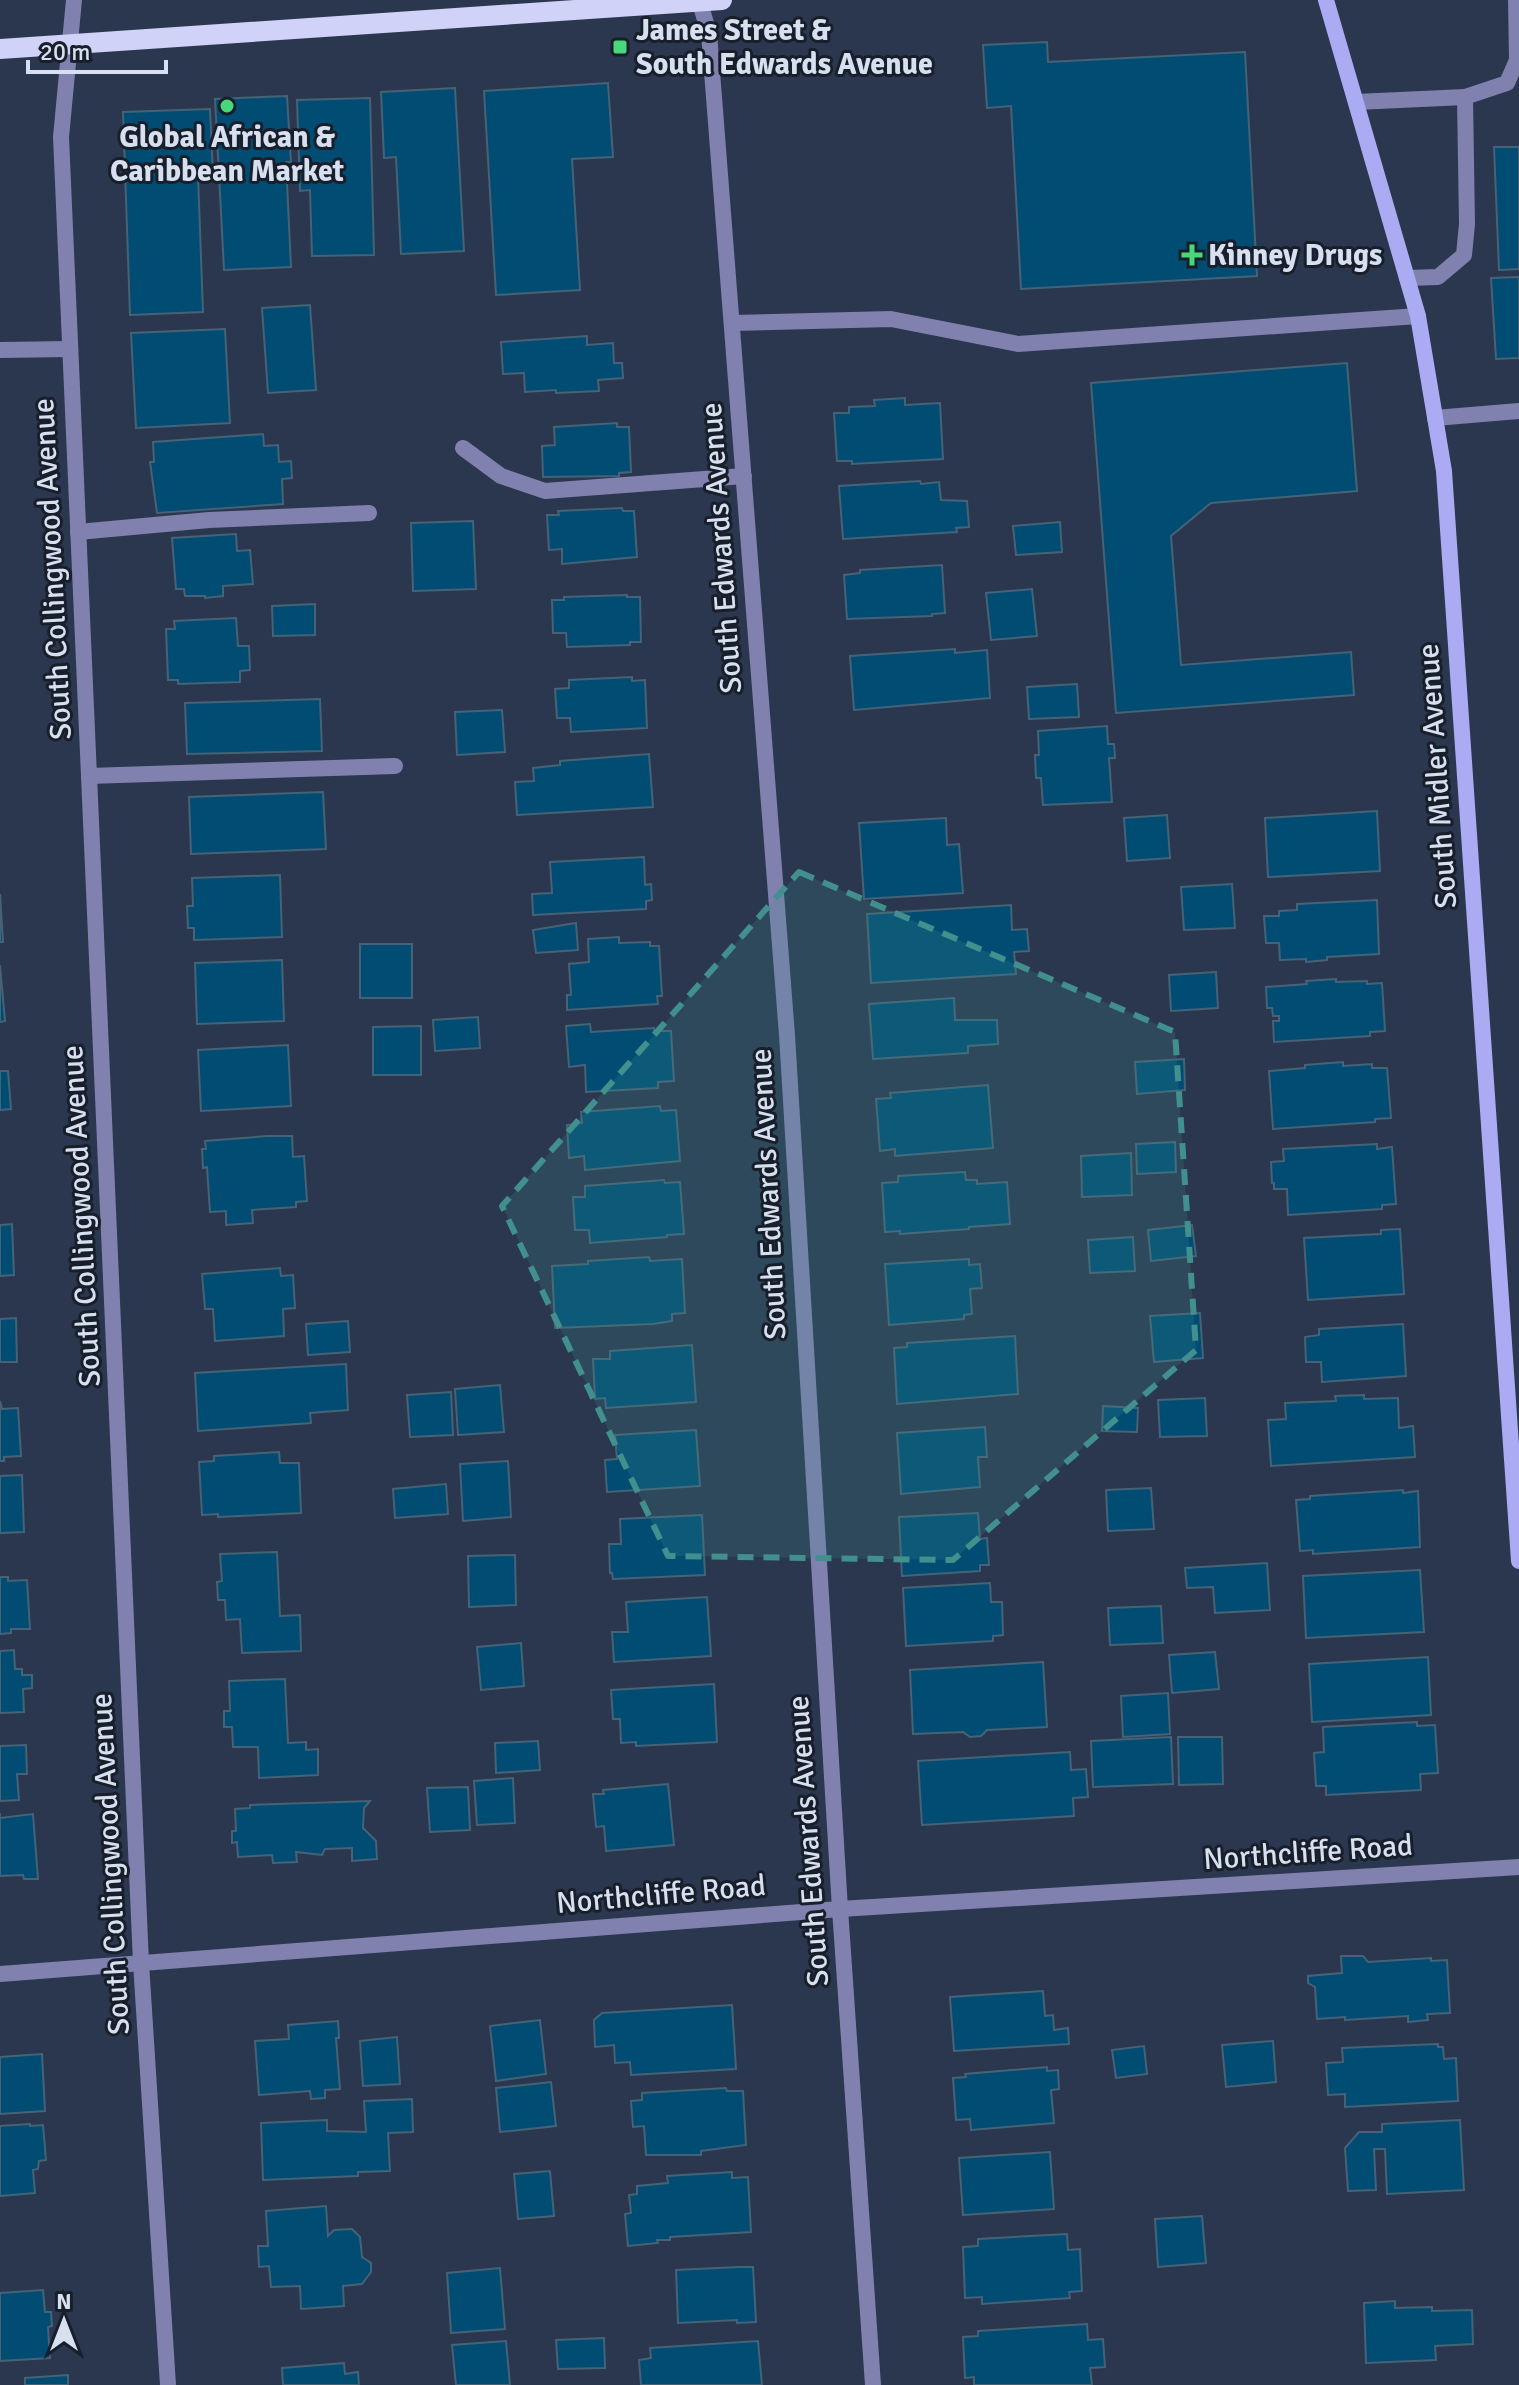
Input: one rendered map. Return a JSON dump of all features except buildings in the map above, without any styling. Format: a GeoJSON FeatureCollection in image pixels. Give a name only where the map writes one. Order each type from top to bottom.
{"type":"FeatureCollection","features":[{"type":"Feature","properties":{"kind":"main road"},"geometry":{"type":"LineString","coordinates":[[0,49],[722,0]]}},
{"type":"Feature","properties":{"kind":"main road","name":"South Midler Avenue"},"geometry":{"type":"LineString","coordinates":[[1326,0],[1418,316],[1444,471],[1519,1561]]}},
{"type":"Feature","properties":{"kind":"street","name":"South Collingwood Avenue"},"geometry":{"type":"LineString","coordinates":[[74,0],[61,137],[141,1963],[168,2385]]}},
{"type":"Feature","properties":{"kind":"street"},"geometry":{"type":"LineString","coordinates":[[1356,102],[1465,97],[1507,83],[1517,60],[1516,0]]}},
{"type":"Feature","properties":{"kind":"street","name":"South Edwards Avenue"},"geometry":{"type":"LineString","coordinates":[[699,1],[709,33],[787,1035],[840,1909],[873,2385]]}},
{"type":"Feature","properties":{"kind":"street"},"geometry":{"type":"LineString","coordinates":[[1407,278],[1438,277],[1464,255],[1467,224],[1465,97]]}},
{"type":"Feature","properties":{"kind":"street"},"geometry":{"type":"LineString","coordinates":[[732,323],[891,319],[1018,344],[1418,316]]}},
{"type":"Feature","properties":{"kind":"street"},"geometry":{"type":"LineString","coordinates":[[0,350],[70,349]]}},
{"type":"Feature","properties":{"kind":"street"},"geometry":{"type":"LineString","coordinates":[[1435,418],[1519,411]]}},
{"type":"Feature","properties":{"kind":"street"},"geometry":{"type":"LineString","coordinates":[[463,448],[501,476],[545,491],[744,476]]}},
{"type":"Feature","properties":{"kind":"street"},"geometry":{"type":"LineString","coordinates":[[78,532],[209,520],[369,513]]}},
{"type":"Feature","properties":{"kind":"street"},"geometry":{"type":"LineString","coordinates":[[89,776],[395,766]]}},
{"type":"Feature","properties":{"kind":"street","name":"Northcliffe Road"},"geometry":{"type":"LineString","coordinates":[[0,1974],[840,1909],[1519,1867]]}},
{"type":"Feature","properties":{"kind":"highlighted area"},"geometry":{"type":"Polygon","coordinates":[[[799,872],[1175,1032],[1196,1350],[953,1560],[668,1556],[502,1206],[799,872]]]}},
{"type":"Feature","properties":{"kind":"place","name":"James Street & South Edwards Avenue"},"geometry":{"type":"Point","coordinates":[620,47]}},
{"type":"Feature","properties":{"kind":"place","name":"Global African & Caribbean Market"},"geometry":{"type":"Point","coordinates":[227,106]}},
{"type":"Feature","properties":{"kind":"place","name":"Kinney Drugs"},"geometry":{"type":"Point","coordinates":[1192,255]}}]}
